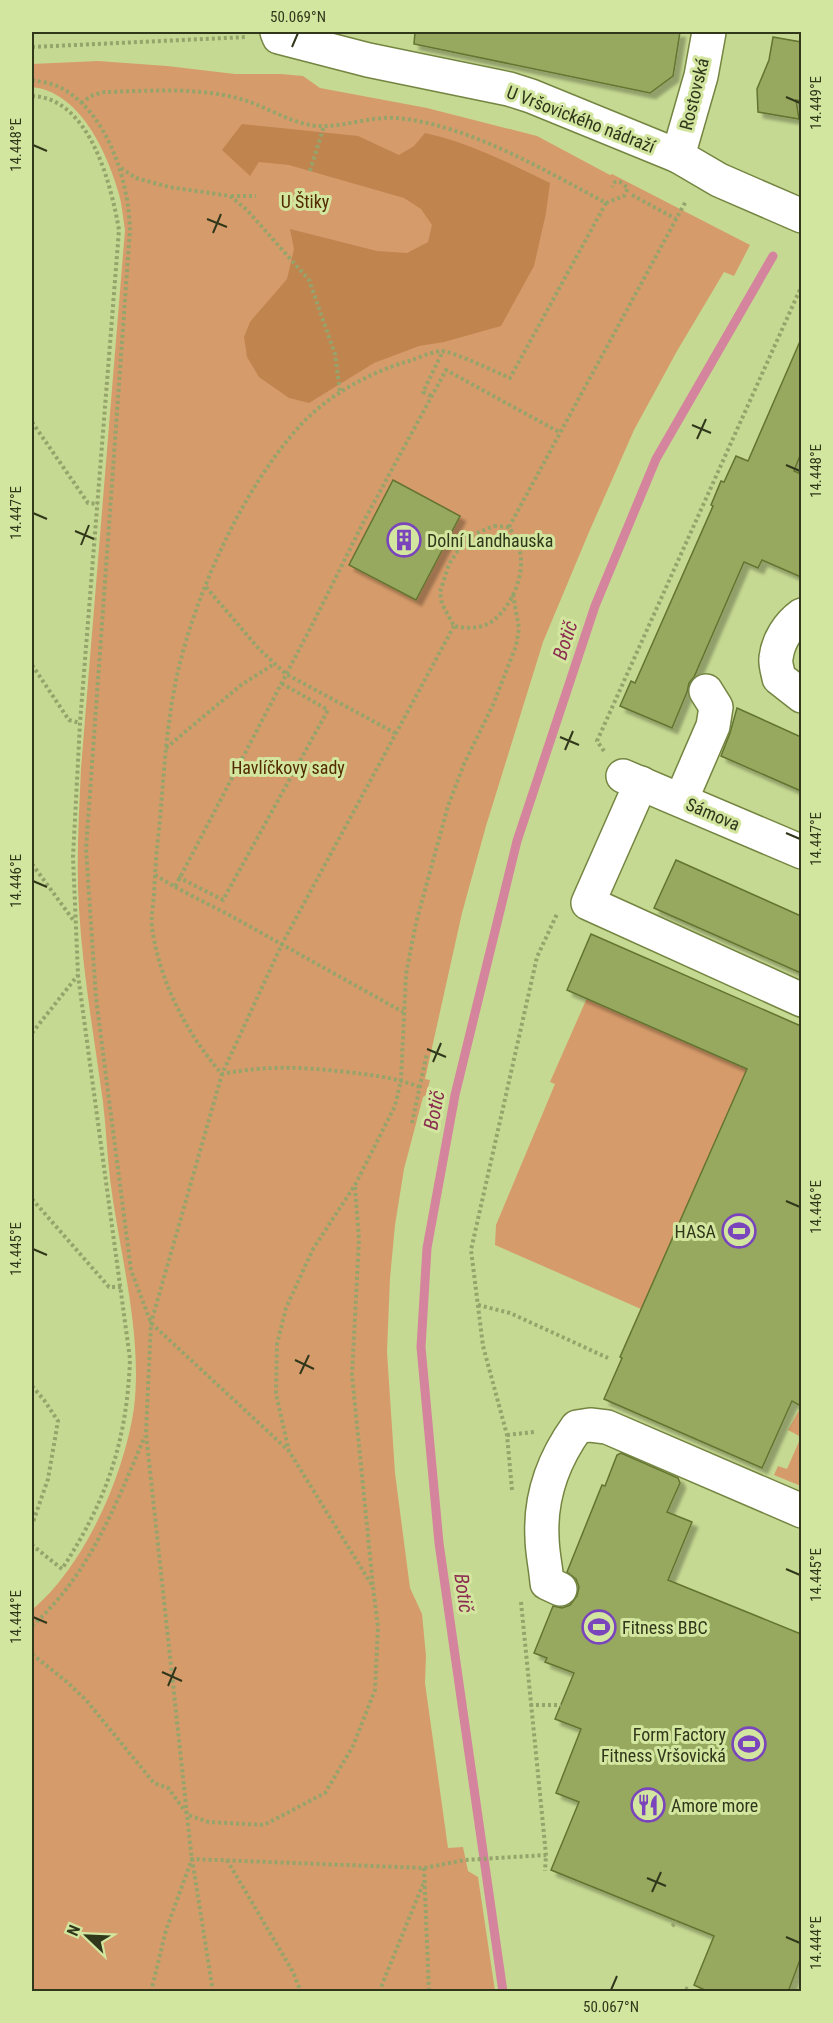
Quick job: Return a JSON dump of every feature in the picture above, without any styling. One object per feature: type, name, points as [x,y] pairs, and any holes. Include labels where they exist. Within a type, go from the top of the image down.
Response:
[{"type":"street","name":"Rostovská","points":[[687,163],[709,32]]},
{"type":"street","name":"U Vršovického nádraží","points":[[278,34],[368,60],[531,96],[687,163],[801,216]]},
{"type":"street","points":[[801,615],[791,623],[783,636],[776,658],[779,678],[801,696]]},
{"type":"street","points":[[681,800],[713,726],[716,707],[706,691]]},
{"type":"street","name":"Sámova","points":[[632,780],[801,852]]},
{"type":"street","points":[[632,780],[588,903],[801,1000]]},
{"type":"street","points":[[560,1589],[547,1583],[542,1536],[545,1496],[555,1466],[567,1441],[577,1427],[590,1425],[608,1427],[801,1511]]},
{"type":"path","points":[[32,47],[221,38]]},
{"type":"path","points":[[32,80],[53,84],[64,89],[81,103],[96,122],[121,168],[130,208],[86,849],[96,998],[131,1270],[151,1323],[289,1451],[373,1587]]},
{"type":"path","points":[[81,103],[105,92],[184,91],[235,97],[300,123],[324,126],[388,118],[422,122],[457,131],[545,171],[606,204]]},
{"type":"path","points":[[32,96],[41,96],[59,103],[75,117],[95,148],[107,175],[116,210],[119,246],[80,723],[73,857],[78,975],[130,1359],[129,1395],[115,1462],[102,1498],[88,1526],[62,1569],[32,1545]]},
{"type":"path","points":[[310,171],[324,126]]},
{"type":"path","points":[[121,168],[136,178],[169,187],[230,196],[256,196]]},
{"type":"path","points":[[222,1074],[204,1054],[171,996],[160,968],[152,925],[171,706],[193,620],[222,549],[247,500],[278,452],[299,426],[340,392],[383,368],[443,351],[510,378],[606,204],[624,196],[628,188],[620,182],[615,182],[612,187]]},
{"type":"path","points":[[632,195],[676,219]]},
{"type":"path","points":[[230,196],[247,210],[309,280],[335,354],[340,392]]},
{"type":"path","points":[[509,526],[686,201]]},
{"type":"path","points":[[632,780],[597,741],[801,285]]},
{"type":"path","points":[[431,396],[423,392],[443,351]]},
{"type":"path","points":[[175,886],[365,519],[446,370],[560,432]]},
{"type":"path","points":[[32,422],[88,503],[98,504]]},
{"type":"path","points":[[494,526],[509,526],[520,552],[521,566],[513,594],[493,621],[468,629],[454,627],[441,604],[440,592],[449,564],[467,537],[494,526]]},
{"type":"path","points":[[206,587],[259,650],[286,674],[395,733]]},
{"type":"path","points":[[289,1451],[276,1394],[277,1344],[286,1308],[313,1249],[355,1185],[395,1106],[401,1080],[403,1012],[411,945],[448,806],[464,764],[493,705],[516,646],[519,629],[513,594]]},
{"type":"path","points":[[213,1992],[192,1859],[146,1434],[151,1323],[222,1074],[282,944],[454,627]]},
{"type":"path","points":[[166,748],[241,685],[274,664]]},
{"type":"path","points":[[32,665],[69,720],[80,723]]},
{"type":"path","points":[[178,878],[223,900],[328,710],[281,683]]},
{"type":"path","points":[[32,864],[75,921]]},
{"type":"path","points":[[155,875],[403,1012]]},
{"type":"path","points":[[512,1494],[507,1435],[483,1346],[471,1250],[537,957],[562,904]]},
{"type":"path","points":[[32,1033],[78,975]]},
{"type":"path","points":[[412,1123],[427,1053]]},
{"type":"path","points":[[222,1074],[254,1068],[298,1066],[401,1080],[420,1087]]},
{"type":"path","points":[[32,1654],[86,1700],[154,1783],[168,1788],[188,1815],[209,1822],[264,1825],[325,1793],[353,1746],[375,1690],[378,1627],[352,1375],[359,1239],[355,1185]]},
{"type":"path","points":[[32,1199],[109,1287],[121,1287]]},
{"type":"path","points":[[478,1305],[510,1313],[608,1358]]},
{"type":"path","points":[[32,1386],[58,1421],[48,1479],[32,1525]]},
{"type":"path","points":[[32,1626],[66,1590],[97,1544],[146,1434]]},
{"type":"path","points":[[521,1599],[546,1855],[545,1871]]},
{"type":"path","points":[[530,1705],[561,1705]]},
{"type":"path","points":[[192,1859],[424,1868],[465,1860],[546,1855]]},
{"type":"path","points":[[152,1992],[166,1930],[192,1859]]},
{"type":"path","points":[[227,1860],[293,1972],[301,1992]]},
{"type":"path","points":[[424,1868],[429,1992]]},
{"type":"path","points":[[379,1992],[423,1882]]},
{"type":"path","points":[[672,1926],[677,1922]]},
{"type":"path","points":[[792,1992],[801,1969]]},
{"type":"path","points":[[685,1988],[693,1992]]},
{"type":"green space","name":"Havlíčkovy sady","points":[[98,61],[235,74],[303,76],[320,88],[427,108],[537,136],[750,245],[734,276],[724,272],[634,430],[543,642],[486,826],[462,913],[425,1079],[430,1080],[426,1095],[423,1097],[404,1169],[395,1225],[387,1352],[395,1473],[410,1588],[422,1614],[426,1656],[425,1683],[448,1848],[463,1847],[468,1871],[478,1877],[495,1991],[32,1991],[32,1610],[69,1569],[99,1518],[121,1462],[129,1434],[136,1380],[133,1322],[110,1179],[103,1102],[83,957],[78,874],[81,768],[125,230],[119,194],[99,143],[77,112],[64,100],[49,91],[32,87],[32,64]],"holes":[[[393,481],[416,600],[349,564]]]},
{"type":"green space","points":[[587,998],[747,1069],[641,1309],[495,1245],[496,1225],[555,1084],[550,1082]]},
{"type":"green space","points":[[801,1407],[801,1437],[788,1430]]},
{"type":"green space","points":[[801,1437],[801,1486],[774,1475],[778,1466],[787,1469]]},
{"type":"shaded area","points":[[242,124],[358,136],[399,155],[414,146],[425,133],[474,148],[550,183],[534,266],[501,326],[444,342],[419,346],[374,363],[309,403],[289,398],[259,377],[247,357],[244,337],[250,322],[287,279],[294,249],[290,229],[377,251],[407,253],[428,242],[432,225],[421,209],[404,198],[289,165],[259,162],[250,176],[222,150]]},
{"type":"building","points":[[415,32],[680,32],[673,76],[650,93],[414,44]]},
{"type":"building","points":[[773,37],[801,42],[801,101],[796,100],[799,119],[758,112],[757,89],[769,60]]},
{"type":"building","points":[[801,339],[801,453],[794,471],[801,474],[801,577],[762,560],[758,568],[744,562],[694,677],[689,683],[672,728],[620,706],[631,681],[635,683],[713,506],[711,505],[721,481],[724,482],[736,456],[748,461]]},
{"type":"building","name":"Dolní Landhauska","points":[[393,480],[460,516],[416,600],[349,565]]},
{"type":"building","points":[[737,708],[801,737],[801,791],[721,756]]},
{"type":"building","points":[[676,860],[801,916],[801,973],[654,908]]},
{"type":"building","name":"HASA","points":[[591,934],[801,1026],[801,1406],[792,1401],[762,1468],[604,1399],[622,1358],[620,1357],[747,1069],[567,990]]},
{"type":"building","points":[[621,1453],[678,1478],[680,1483],[667,1512],[692,1522],[668,1580],[801,1634],[801,1957],[788,1992],[709,1992],[694,1985],[714,1936],[551,1870],[579,1802],[556,1793],[581,1729],[555,1719],[574,1673],[545,1662],[547,1658],[534,1653],[553,1606],[562,1608],[570,1605],[577,1596],[579,1587],[576,1579],[567,1572],[602,1485],[605,1486],[617,1455]]},
{"type":"waterway","name":"Botič","points":[[503,1992],[439,1543],[421,1347],[427,1248],[455,1095],[517,841],[595,606],[656,459],[773,256]]},
{"type":"place","name":"Dolní Landhauska","points":[[404,540]]},
{"type":"place","name":"HASA","points":[[739,1231]]},
{"type":"place","name":"Fitness BBC","points":[[599,1627]]},
{"type":"place","name":"Form Factory Fitness Vršovická","points":[[749,1744]]},
{"type":"place","name":"Amore more","points":[[648,1805]]},
{"type":"park label","name":"U Štiky","points":[[305,201]]}]
